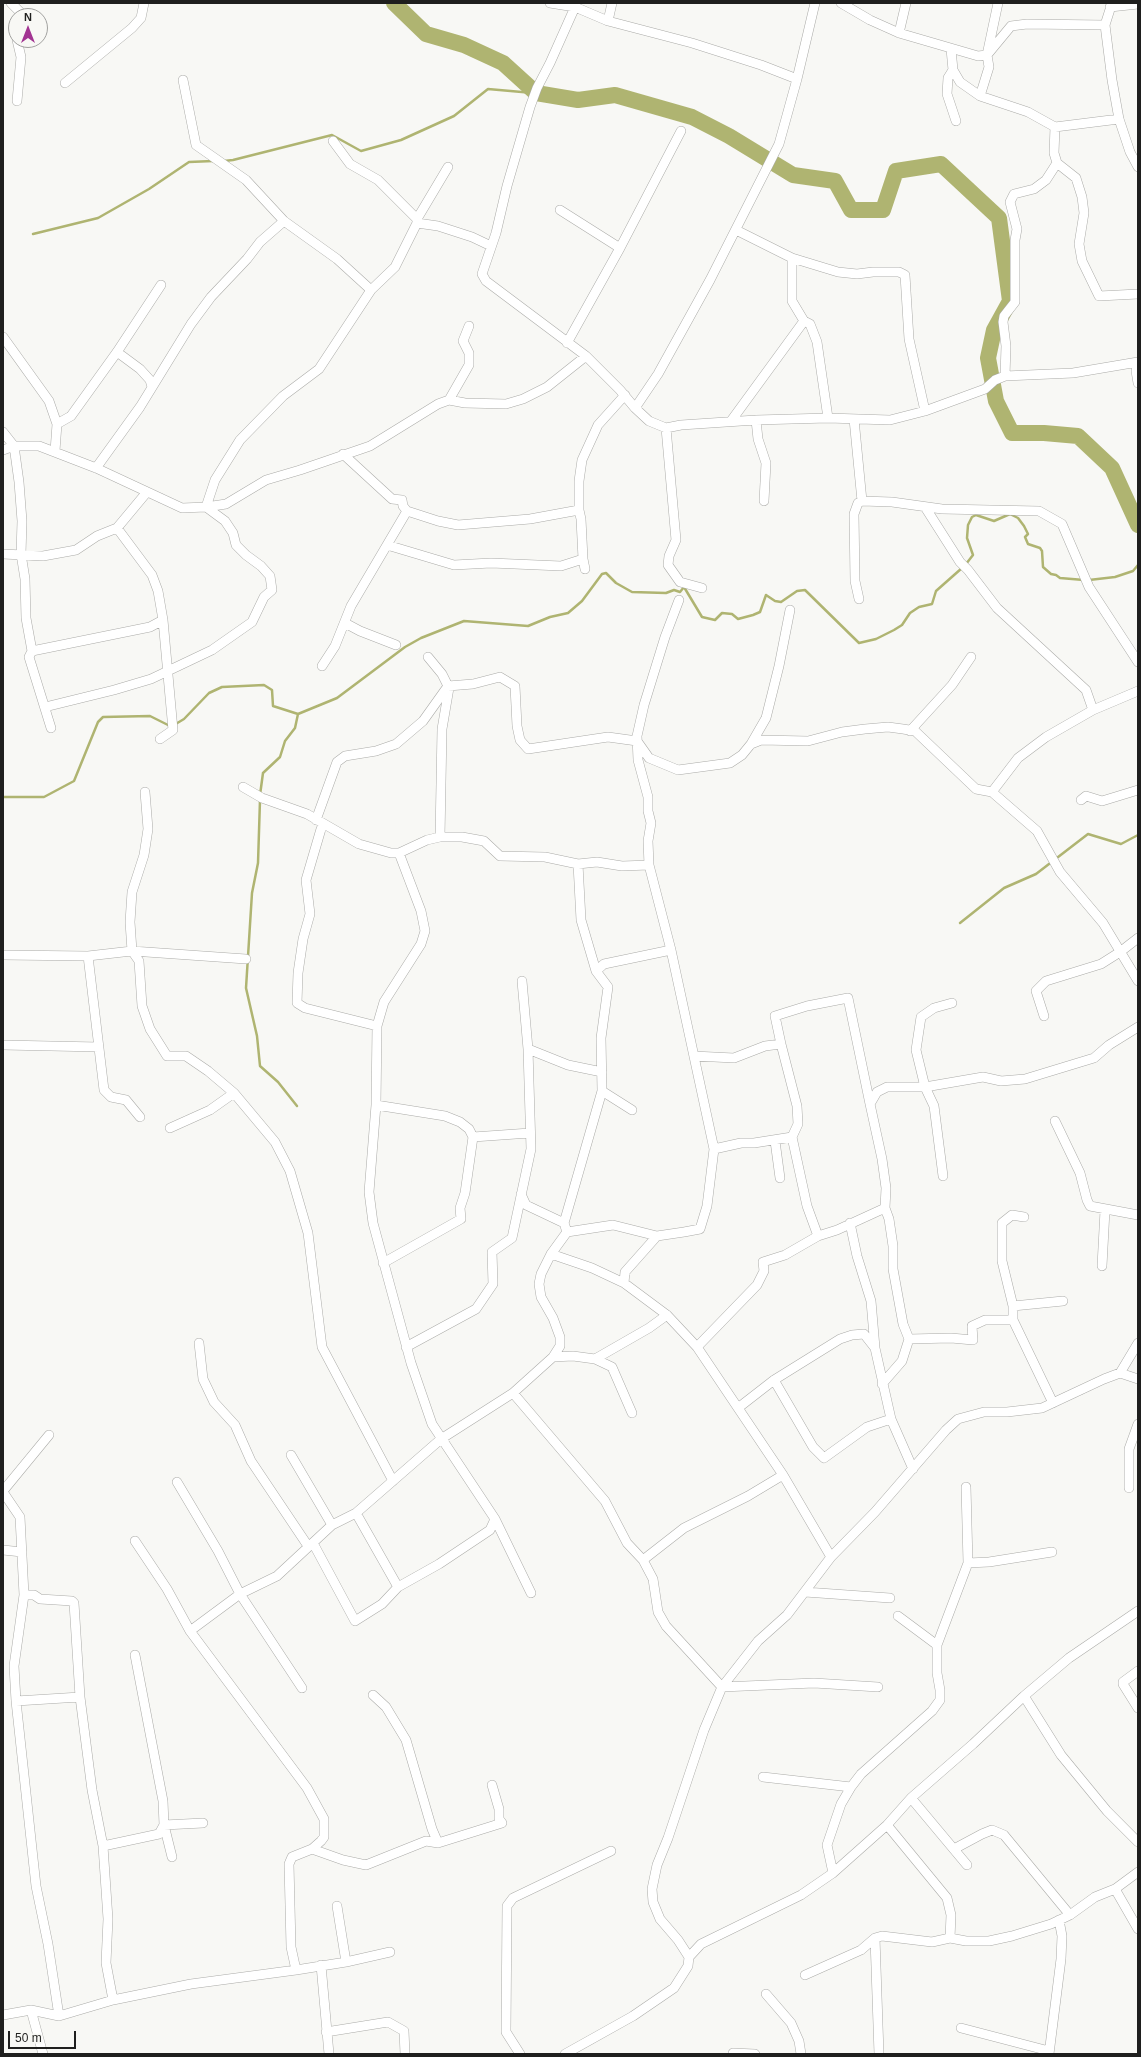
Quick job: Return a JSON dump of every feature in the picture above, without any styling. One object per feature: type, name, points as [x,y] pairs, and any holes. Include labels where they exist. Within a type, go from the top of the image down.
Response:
[{"type":"street","points":[[65,82],[132,28],[140,18],[144,3]]},
{"type":"street","points":[[550,3],[574,7],[608,21],[692,43],[761,65],[797,79]]},
{"type":"street","points":[[608,21],[612,3]]},
{"type":"street","points":[[635,408],[658,374],[736,230],[779,144],[797,79],[815,3]]},
{"type":"street","points":[[841,3],[870,20],[899,33],[951,49],[963,50],[978,56],[987,55],[1011,26],[1027,24],[1105,25]]},
{"type":"street","points":[[899,33],[906,3]]},
{"type":"street","points":[[980,96],[989,67],[987,55],[998,3]]},
{"type":"street","points":[[1138,4],[1111,5],[1105,25],[1119,119],[1134,151],[1138,167]]},
{"type":"street","points":[[574,7],[530,106],[482,274],[486,281],[586,356],[649,421],[666,428],[681,425],[756,420],[828,418],[890,420],[925,412],[985,389],[995,380],[1005,376],[1073,373],[1138,362],[1136,371],[1138,383]]},
{"type":"street","points":[[17,101],[21,58],[19,48]]},
{"type":"street","points":[[951,49],[953,70],[960,82],[980,96],[1028,112],[1055,127],[1119,119]]},
{"type":"street","points":[[953,70],[948,78],[947,94],[956,121]]},
{"type":"street","points":[[183,80],[196,145],[246,180],[284,221],[337,259],[371,290]]},
{"type":"street","points":[[1055,127],[1054,153],[1057,163],[1076,178],[1082,197],[1084,213],[1079,244],[1082,262],[1099,296],[1138,294]]},
{"type":"street","points":[[567,343],[620,248],[681,131]]},
{"type":"street","points":[[333,142],[350,164],[378,180],[417,221],[472,237],[491,246]]},
{"type":"street","points":[[1005,376],[1006,346],[1004,316],[1015,302],[1014,240],[1017,229],[1010,202],[1014,194],[1034,190],[1046,180],[1057,163]]},
{"type":"street","points":[[206,507],[215,480],[240,440],[283,396],[319,369],[371,290],[395,267],[417,221],[448,167]]},
{"type":"street","points":[[560,210],[620,248]]},
{"type":"street","points":[[96,468],[211,298],[247,259],[260,242],[284,221]]},
{"type":"street","points":[[736,230],[792,258],[838,272],[857,274],[873,272],[899,272],[905,275],[909,339],[925,412]]},
{"type":"street","points":[[792,258],[792,301],[804,321],[810,324],[818,342],[828,418]]},
{"type":"street","points":[[57,424],[71,416],[117,352],[161,285]]},
{"type":"street","points":[[731,421],[804,321]]},
{"type":"street","points":[[449,400],[468,365],[469,353],[463,341],[468,326]]},
{"type":"street","points":[[3,337],[49,401],[57,424],[55,451]]},
{"type":"street","points":[[117,352],[140,369],[150,380],[152,387]]},
{"type":"street","points":[[3,450],[14,446],[39,446],[55,451],[96,468],[182,508],[226,504],[266,480],[370,446],[438,404],[449,400],[465,403],[506,404],[524,399],[547,387],[586,356]]},
{"type":"street","points":[[585,569],[579,510],[579,481],[582,460],[598,425],[625,395]]},
{"type":"street","points":[[854,419],[862,501]]},
{"type":"street","points":[[756,420],[758,439],[766,463],[764,501]]},
{"type":"street","points":[[666,428],[676,540],[669,556],[668,565],[680,582],[702,588]]},
{"type":"street","points":[[3,432],[14,446],[22,521],[22,554],[26,618],[32,651],[29,657],[51,728]]},
{"type":"street","points":[[343,454],[392,498],[402,500],[403,506],[407,511],[438,521],[458,525],[530,519],[579,510]]},
{"type":"street","points":[[3,554],[43,556],[76,550],[97,536],[117,528],[146,492]]},
{"type":"street","points":[[859,599],[855,581],[854,514],[858,503],[862,501],[892,502],[942,509],[1039,511],[1062,524],[1089,587],[1138,662]]},
{"type":"street","points":[[45,707],[114,690],[167,672],[212,650],[252,622],[264,597],[272,590],[270,576],[261,566],[246,555],[236,545],[233,533],[226,521],[206,507]]},
{"type":"street","points":[[925,507],[960,562],[998,608],[1086,690],[1093,710]]},
{"type":"street","points":[[322,666],[335,646],[351,606],[407,511]]},
{"type":"street","points":[[117,528],[152,575],[158,591],[163,620],[173,730],[160,739]]},
{"type":"street","points":[[387,545],[454,565],[490,563],[561,566],[583,559]]},
{"type":"street","points":[[521,1194],[526,1205],[566,1228],[613,1225],[657,1236],[700,1229],[707,1206],[714,1149],[670,950],[649,865],[648,841],[651,823],[648,811],[648,797],[642,780],[638,760],[637,741],[644,705],[665,637],[679,600]]},
{"type":"street","points":[[378,1026],[304,1008],[297,1004],[298,973],[303,939],[310,914],[306,880],[321,829],[320,823],[337,762],[345,756],[376,750],[396,744],[423,721],[448,686],[473,684],[500,677],[515,686],[517,726],[520,740],[528,749],[608,737],[637,741],[649,758],[678,770],[730,763],[742,755],[751,744],[766,718],[779,666],[790,610]]},
{"type":"street","points":[[32,651],[150,627],[163,620]]},
{"type":"street","points":[[345,623],[360,631],[396,645]]},
{"type":"street","points":[[428,657],[442,674],[448,686],[449,697],[442,729],[440,836]]},
{"type":"street","points":[[910,731],[952,685],[971,657]]},
{"type":"street","points":[[992,792],[1018,758],[1046,737],[1093,710],[1138,691]]},
{"type":"street","points":[[751,744],[761,740],[808,741],[842,732],[888,727],[915,732],[976,789],[992,792],[1037,831],[1060,872],[1103,923],[1138,981]]},
{"type":"street","points":[[243,787],[262,798],[307,814],[320,823],[330,827],[359,844],[374,850],[399,853],[427,840],[440,836],[484,841],[500,856],[545,857],[578,864],[597,862],[622,866],[649,865]]},
{"type":"street","points":[[1081,800],[1086,796],[1102,801],[1138,790]]},
{"type":"street","points":[[145,792],[148,829],[144,854],[132,892],[130,922],[132,951],[139,961],[142,1006],[150,1029],[167,1056],[186,1056],[208,1071],[234,1093],[275,1142],[290,1171],[308,1233],[322,1348],[393,1481]]},
{"type":"street","points":[[399,853],[421,911],[425,931],[421,944],[384,1002],[378,1026],[376,1105],[369,1192],[373,1223],[406,1347],[432,1424],[495,1519],[531,1593]]},
{"type":"street","points":[[190,1631],[240,1594],[276,1576],[332,1525],[356,1513],[441,1439],[513,1393],[553,1357],[560,1346],[560,1337],[553,1318],[541,1297],[539,1284],[541,1274],[566,1228],[602,1091],[601,1038],[608,987],[596,971],[581,920],[578,895],[578,864]]},
{"type":"street","points":[[1044,1016],[1036,991],[1046,981],[1101,964],[1138,938]]},
{"type":"street","points":[[596,971],[604,964],[670,950]]},
{"type":"street","points":[[3,956],[88,956],[132,951],[246,959]]},
{"type":"street","points":[[88,956],[104,1090],[111,1097],[126,1100],[140,1117]]},
{"type":"street","points":[[406,1347],[476,1309],[493,1284],[492,1252],[512,1238],[531,1149],[528,1049],[522,980]]},
{"type":"street","points":[[818,1236],[807,1206],[792,1136],[798,1124],[797,1106],[775,1016],[807,1006],[848,998],[882,1159],[886,1188],[884,1208],[889,1219],[893,1269],[903,1324],[909,1339],[908,1349],[902,1361],[882,1384]]},
{"type":"street","points":[[942,1176],[934,1106],[925,1087],[916,1050],[921,1017],[934,1008],[952,1003]]},
{"type":"street","points":[[870,1104],[877,1092],[887,1087],[925,1087],[983,1077],[1001,1082],[1025,1079],[1094,1058],[1109,1045],[1138,1026]]},
{"type":"street","points":[[694,1056],[734,1058],[765,1046],[781,1044]]},
{"type":"street","points":[[3,1045],[99,1047]]},
{"type":"street","points":[[528,1049],[568,1065],[602,1072]]},
{"type":"street","points":[[602,1091],[632,1110]]},
{"type":"street","points":[[170,1128],[210,1110],[234,1093]]},
{"type":"street","points":[[376,1105],[445,1116],[460,1122],[473,1136],[465,1193],[460,1208],[461,1219],[383,1264]]},
{"type":"street","points":[[1055,1121],[1080,1173],[1090,1206],[1138,1215]]},
{"type":"street","points":[[473,1136],[530,1133]]},
{"type":"street","points":[[714,1149],[741,1143],[775,1141],[792,1136]]},
{"type":"street","points":[[775,1141],[780,1178]]},
{"type":"street","points":[[697,1347],[757,1285],[764,1271],[763,1262],[785,1255],[818,1236],[884,1208]]},
{"type":"street","points":[[1102,1266],[1105,1210]]},
{"type":"street","points":[[1024,1217],[1012,1215],[1002,1223],[1002,1261],[1013,1306],[1014,1320],[1053,1403]]},
{"type":"street","points":[[850,1223],[857,1256],[871,1301],[875,1348],[882,1384],[891,1419],[913,1469]]},
{"type":"street","points":[[624,1282],[625,1272],[657,1236]]},
{"type":"street","points":[[551,1254],[592,1268],[624,1282],[667,1315],[697,1347],[783,1475],[831,1557]]},
{"type":"street","points":[[1013,1306],[1063,1301]]},
{"type":"street","points":[[595,1359],[649,1328],[667,1315]]},
{"type":"street","points":[[909,1339],[951,1338],[973,1340],[972,1326],[985,1320],[1014,1320]]},
{"type":"street","points":[[738,1408],[774,1380],[840,1339],[852,1335],[864,1334],[875,1348]]},
{"type":"street","points":[[199,1343],[203,1379],[214,1402],[235,1426],[251,1461],[311,1544],[355,1621],[382,1604],[398,1587],[439,1564],[490,1530],[495,1519]]},
{"type":"street","points":[[689,1957],[678,1940],[660,1919],[653,1902],[652,1889],[657,1865],[668,1838],[704,1730],[722,1687],[758,1641],[787,1615],[831,1557],[913,1469],[946,1430],[958,1419],[984,1412],[1042,1408],[1120,1373],[1138,1343]]},
{"type":"street","points":[[553,1357],[573,1356],[595,1359],[612,1367],[632,1413]]},
{"type":"street","points":[[1120,1373],[1138,1379]]},
{"type":"street","points":[[774,1380],[813,1447],[824,1458],[867,1427],[891,1419]]},
{"type":"street","points":[[513,1393],[605,1501],[627,1542],[643,1560],[653,1579],[658,1612],[666,1626],[722,1687],[814,1683],[878,1686]]},
{"type":"street","points":[[1129,1488],[1129,1449],[1138,1424]]},
{"type":"street","points":[[49,1435],[3,1492],[20,1517],[24,1595],[14,1666],[16,1701],[35,1878],[59,2016]]},
{"type":"street","points":[[291,1456],[332,1525]]},
{"type":"street","points":[[643,1560],[684,1528],[748,1496],[783,1475]]},
{"type":"street","points":[[177,1482],[218,1551],[240,1594],[302,1688]]},
{"type":"street","points":[[833,1873],[827,1845],[841,1804],[851,1787],[862,1774],[937,1706],[941,1695],[937,1674],[937,1645],[968,1563],[966,1487]]},
{"type":"street","points":[[356,1513],[398,1587]]},
{"type":"street","points":[[136,1541],[167,1589],[190,1631],[307,1788],[320,1809],[325,1826],[324,1836],[312,1849],[292,1857],[288,1864],[291,1947],[296,1970]]},
{"type":"street","points":[[3,1550],[22,1552]]},
{"type":"street","points":[[968,1563],[989,1562],[1052,1552]]},
{"type":"street","points":[[805,1592],[890,1598]]},
{"type":"street","points":[[24,1595],[34,1596],[40,1599],[72,1601],[74,1603],[80,1697],[92,1790],[103,1846],[108,1919],[106,1963],[113,2000]]},
{"type":"street","points":[[565,2054],[633,2016],[674,1988],[688,1966],[689,1957],[701,1944],[801,1895],[833,1873],[887,1825],[911,1798],[973,1744],[1024,1696],[1069,1658],[1138,1611]]},
{"type":"street","points":[[898,1616],[937,1645]]},
{"type":"street","points":[[135,1655],[163,1801],[164,1825],[172,1857]]},
{"type":"street","points":[[1138,1671],[1123,1682],[1123,1684],[1138,1708]]},
{"type":"street","points":[[373,1695],[386,1707],[406,1740],[432,1829],[438,1843]]},
{"type":"street","points":[[1024,1696],[1061,1755],[1107,1811],[1122,1824],[1138,1842]]},
{"type":"street","points":[[16,1701],[80,1697]]},
{"type":"street","points":[[763,1777],[851,1787]]},
{"type":"street","points":[[312,1849],[343,1860],[366,1865],[426,1841],[438,1843],[502,1823],[499,1818],[499,1809],[492,1785]]},
{"type":"street","points":[[911,1798],[967,1865]]},
{"type":"street","points":[[164,1825],[203,1823]]},
{"type":"street","points":[[103,1846],[159,1834],[164,1825]]},
{"type":"street","points":[[887,1825],[947,1898],[951,1915],[950,1938]]},
{"type":"street","points":[[954,1849],[992,1830],[1004,1836],[1070,1915]]},
{"type":"street","points":[[520,2054],[506,2032],[508,1906],[513,1898],[611,1851]]},
{"type":"street","points":[[806,1975],[861,1950],[875,1938],[882,1936],[932,1942],[950,1938],[966,1941],[989,1941],[1012,1936],[1070,1915],[1095,1897],[1115,1889],[1138,1872]]},
{"type":"street","points":[[1115,1889],[1138,1930]]},
{"type":"street","points":[[337,1906],[346,1962]]},
{"type":"street","points":[[961,2028],[1049,2052],[1061,1959],[1062,1936],[1059,1920]]},
{"type":"street","points":[[875,1938],[879,2054]]},
{"type":"street","points":[[3,2015],[31,2010],[59,2016],[113,2000],[191,1984],[346,1962],[390,1952]]},
{"type":"street","points":[[321,1965],[329,2054]]},
{"type":"street","points":[[766,1994],[791,2023],[799,2041],[801,2054]]},
{"type":"street","points":[[31,2010],[43,2054]]},
{"type":"street","points":[[326,2032],[388,2022],[404,2031],[405,2054]]},
{"type":"street","points":[[733,2054],[755,2054]]},
{"type":"waterway","points":[[394,3],[426,34],[464,45],[503,63],[536,93],[578,100],[615,95],[692,117],[729,136],[793,175],[835,181],[851,210],[883,210],[896,171],[941,164],[999,218],[1010,301],[994,330],[988,358],[996,401],[1012,433],[1044,433],[1078,436],[1112,468],[1138,525]]},
{"type":"waterway","points":[[224,161],[332,135],[361,151],[401,140],[454,116],[488,89],[533,93]]},
{"type":"waterway","points":[[33,234],[98,218],[149,189],[189,162],[213,161]]},
{"type":"waterway","points":[[966,564],[973,555],[967,538],[968,525],[972,517],[976,515],[994,521],[1010,514],[1018,518],[1024,526],[1028,534],[1025,537],[1028,544],[1040,548],[1042,551],[1043,567],[1051,574],[1060,578],[1084,580]]},
{"type":"waterway","points":[[1089,580],[1115,577],[1133,571],[1138,565]]},
{"type":"waterway","points":[[174,725],[184,719],[209,693],[222,687],[264,685],[272,690],[273,706],[298,714],[337,698],[405,647],[421,638],[464,621],[528,626],[550,617],[568,613],[582,601],[602,574],[606,573],[616,583],[632,592],[666,593],[674,590],[680,592],[684,587],[702,617],[715,620],[722,613],[732,614],[738,619],[760,612],[766,595],[775,601],[781,602],[797,591],[805,590],[859,643],[876,639],[894,630],[902,625],[910,613],[919,607],[932,604],[936,591],[962,568]]},
{"type":"waterway","points":[[260,795],[263,773],[280,757],[285,741],[295,728],[298,714]]},
{"type":"waterway","points":[[3,797],[44,797],[74,781],[98,722],[103,717],[150,716],[170,726]]},
{"type":"waterway","points":[[260,800],[258,863],[252,893],[246,988],[257,1036],[260,1066],[278,1082],[297,1106]]},
{"type":"waterway","points":[[960,923],[1004,888],[1036,874],[1088,834],[1121,844],[1138,835]]}]
